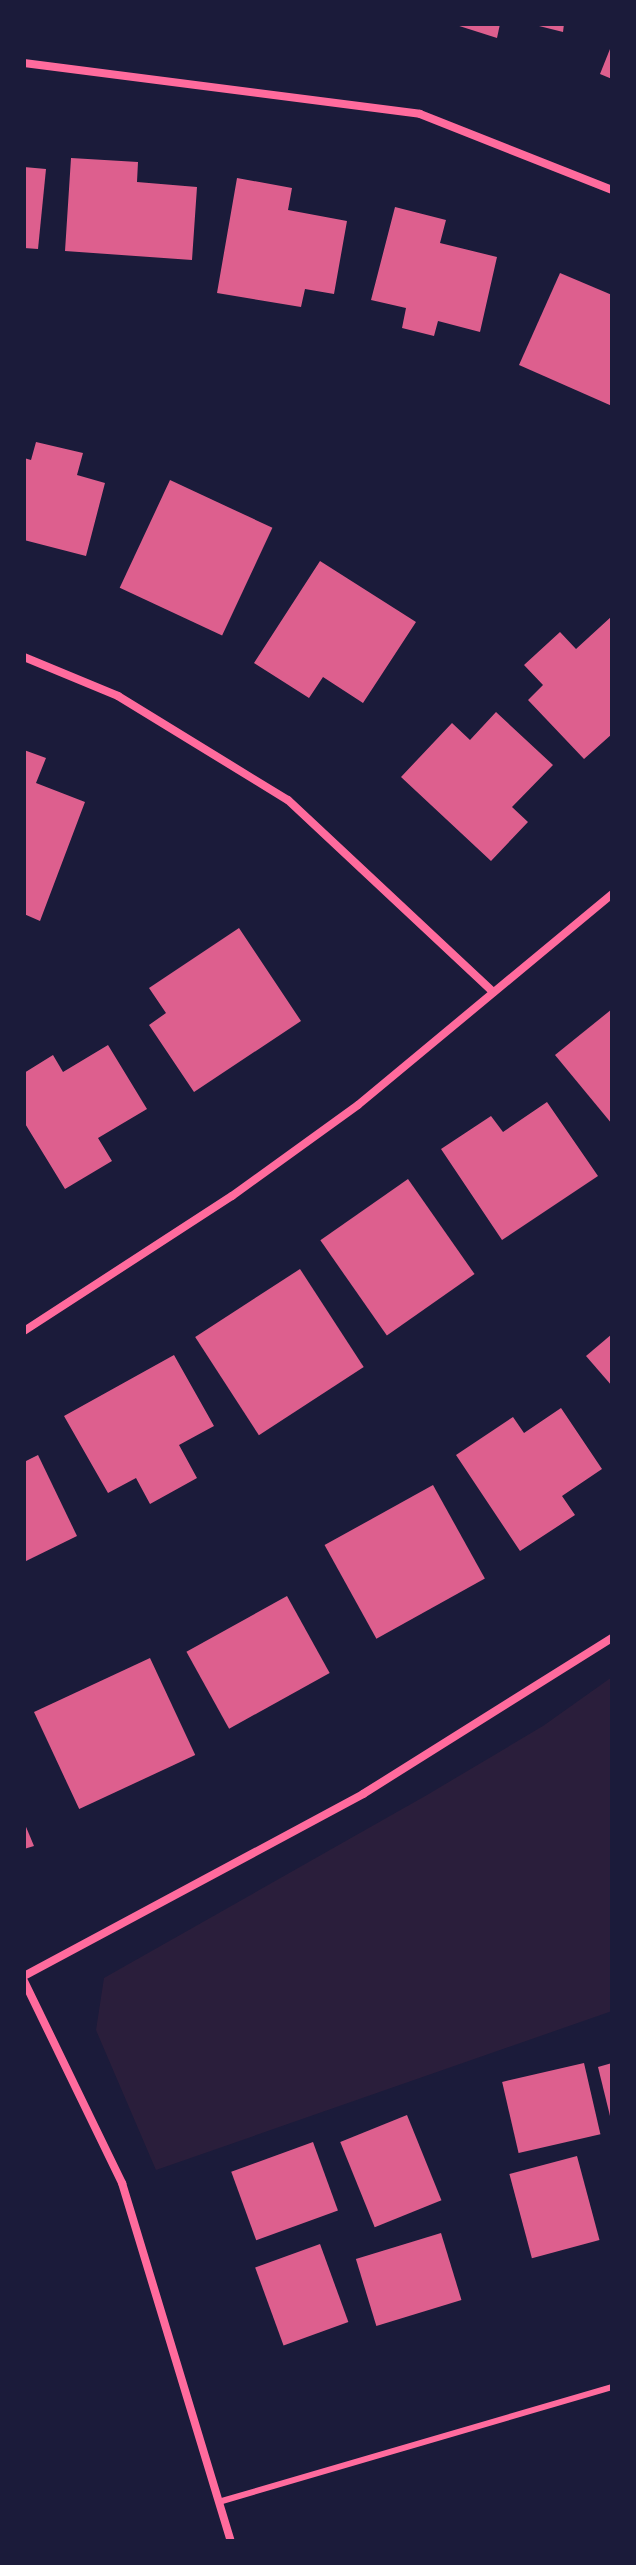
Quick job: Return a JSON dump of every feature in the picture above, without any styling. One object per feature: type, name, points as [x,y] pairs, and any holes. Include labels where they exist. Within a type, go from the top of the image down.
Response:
[{"type":"street","points":[[24,63],[420,114],[612,190]]},
{"type":"street","points":[[24,657],[118,696],[288,800],[493,992]]},
{"type":"street","points":[[24,1331],[232,1196],[358,1105],[612,894]]},
{"type":"street","points":[[231,2541],[222,2501],[122,2183],[24,1979],[363,1794],[612,1638]]},
{"type":"lane","points":[[222,2501],[612,2387]]},
{"type":"shaded area","points":[[612,1677],[612,2011],[156,2170],[96,2030],[104,1978],[427,1795],[543,1726]]},
{"type":"building","points":[[453,24],[500,24],[497,38]]},
{"type":"building","points":[[531,24],[564,24],[563,32]]},
{"type":"building","points":[[612,44],[612,79],[600,74]]},
{"type":"building","points":[[71,158],[138,162],[137,182],[197,187],[192,260],[65,251]]},
{"type":"building","points":[[24,167],[46,169],[38,249],[24,248]]},
{"type":"building","points":[[237,178],[292,188],[288,210],[347,221],[334,294],[305,289],[301,307],[217,293]]},
{"type":"building","points":[[395,207],[446,220],[440,243],[497,257],[480,332],[438,321],[434,336],[402,328],[406,308],[371,300]]},
{"type":"building","points":[[560,273],[612,295],[612,406],[519,365]]},
{"type":"building","points":[[36,442],[83,453],[77,475],[105,483],[86,556],[24,540],[24,458],[31,460]]},
{"type":"building","points":[[170,480],[272,528],[222,636],[120,588]]},
{"type":"building","points":[[320,561],[416,622],[363,703],[323,677],[309,698],[254,663]]},
{"type":"building","points":[[612,616],[612,734],[584,759],[528,700],[543,685],[524,665],[560,632],[576,649]]},
{"type":"building","points":[[496,712],[553,765],[512,807],[528,822],[491,861],[401,777],[452,723],[470,740]]},
{"type":"building","points":[[24,750],[46,758],[36,783],[85,802],[40,921],[24,914]]},
{"type":"building","points":[[239,928],[301,1021],[194,1092],[149,1025],[166,1013],[149,988]]},
{"type":"building","points":[[612,1009],[612,1124],[555,1055]]},
{"type":"building","points":[[108,1045],[147,1109],[98,1138],[112,1161],[65,1189],[24,1122],[24,1073],[53,1055],[63,1072]]},
{"type":"building","points":[[547,1102],[598,1176],[502,1240],[441,1149],[491,1116],[503,1132]]},
{"type":"building","points":[[408,1179],[475,1274],[387,1335],[320,1240]]},
{"type":"building","points":[[300,1269],[364,1367],[259,1435],[195,1337]]},
{"type":"building","points":[[612,1334],[612,1386],[586,1356]]},
{"type":"building","points":[[174,1355],[214,1426],[179,1445],[197,1478],[150,1504],[136,1478],[108,1493],[64,1416]]},
{"type":"building","points":[[561,1408],[602,1469],[562,1496],[575,1515],[520,1551],[456,1455],[513,1417],[524,1433]]},
{"type":"building","points":[[38,1455],[77,1536],[24,1562],[24,1462]]},
{"type":"building","points":[[433,1485],[485,1579],[376,1639],[325,1545]]},
{"type":"building","points":[[287,1596],[330,1673],[229,1729],[186,1652]]},
{"type":"building","points":[[150,1658],[195,1755],[79,1809],[34,1712]]},
{"type":"building","points":[[24,1822],[34,1846],[24,1849]]},
{"type":"building","points":[[584,2063],[600,2134],[519,2153],[502,2082]]},
{"type":"building","points":[[612,2063],[612,2120],[611,2120],[598,2067]]},
{"type":"building","points":[[407,2115],[441,2200],[375,2227],[340,2142]]},
{"type":"building","points":[[313,2142],[338,2211],[256,2240],[231,2172]]},
{"type":"building","points":[[577,2156],[600,2240],[532,2258],[509,2174]]},
{"type":"building","points":[[441,2233],[461,2300],[376,2326],[356,2259]]},
{"type":"building","points":[[320,2244],[348,2322],[284,2346],[255,2268]]}]
